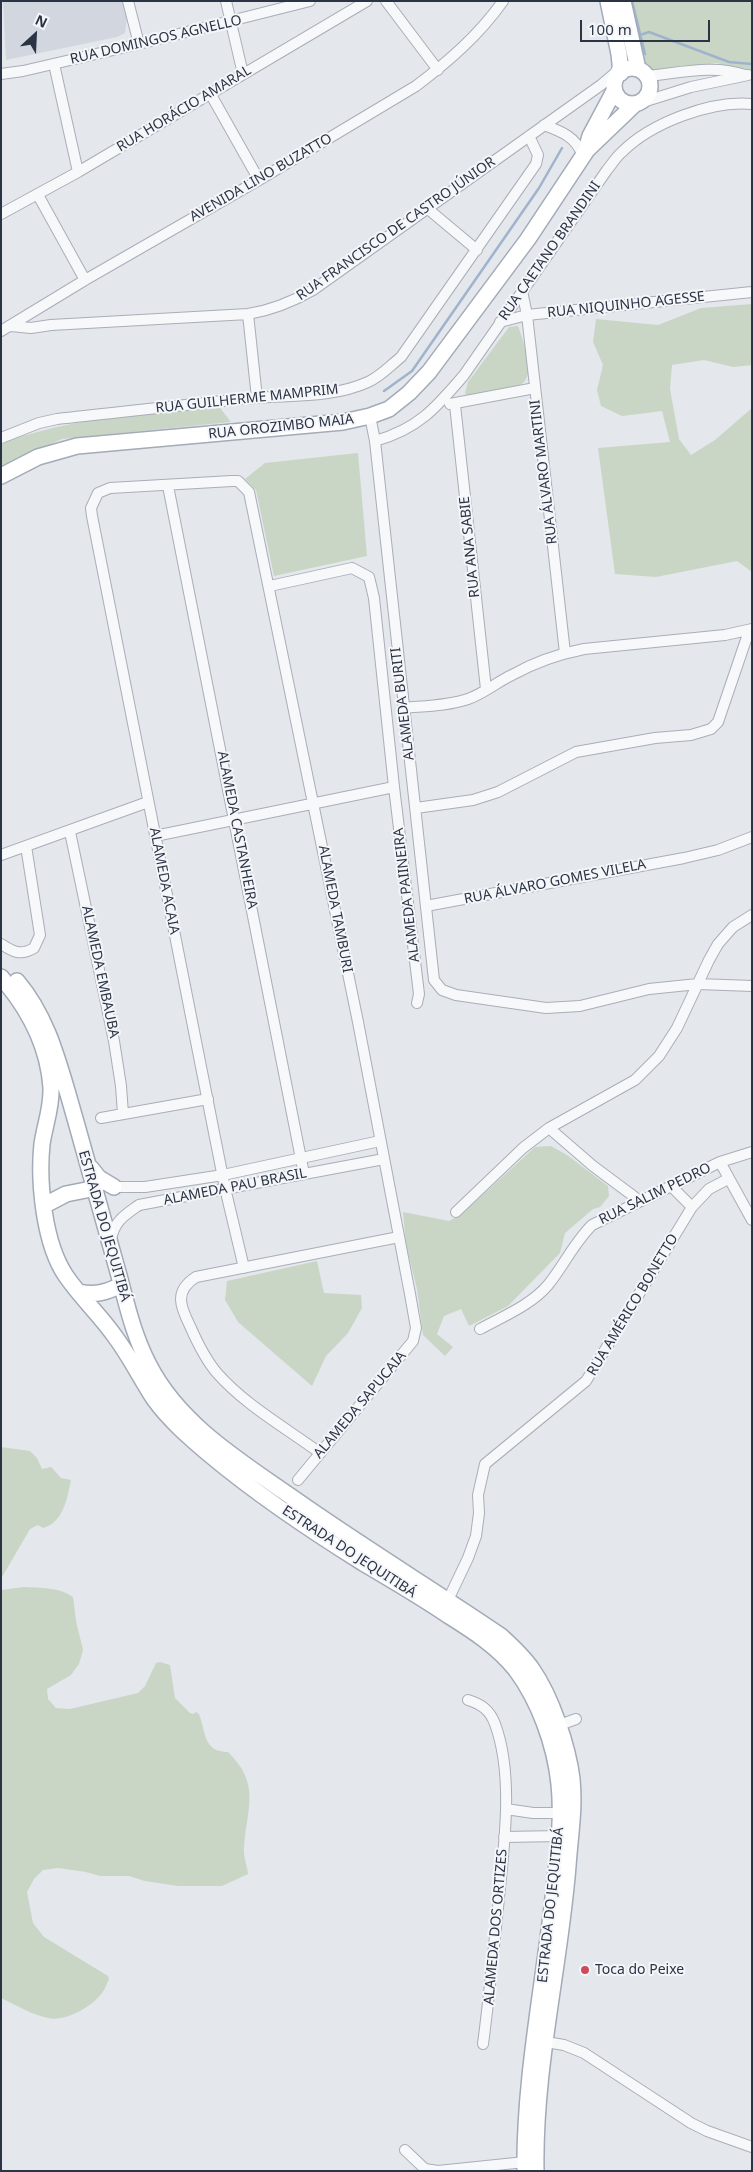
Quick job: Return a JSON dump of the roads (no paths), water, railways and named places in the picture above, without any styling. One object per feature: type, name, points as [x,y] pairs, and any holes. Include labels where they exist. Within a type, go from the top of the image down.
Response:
[{"type":"main road","points":[[608,1],[620,68],[614,83],[614,91],[624,102],[639,103],[647,97],[651,88],[643,73],[623,1]]},
{"type":"main road","points":[[620,68],[632,68],[643,73]]},
{"type":"main road","name":"RUA OROZIMBO MAIA","points":[[1,476],[38,457],[77,446],[343,422],[370,416],[397,403],[429,372],[528,239],[584,153],[590,136],[614,91]]},
{"type":"main road","name":"RUA OROZIMBO MAIA","points":[[584,153],[639,103]]},
{"type":"main road","name":"ESTRADA DO JEQUITIBÁ","points":[[1,970],[12,976],[32,999],[52,1040],[85,1160],[96,1188],[132,1328],[150,1367],[172,1400],[201,1430],[247,1466],[330,1524],[501,1636],[516,1650],[539,1681],[569,1763],[574,1810],[564,1913],[529,2168]]},
{"type":"main road","name":"ESTRADA DO JEQUITIBÁ","points":[[1,977],[21,1001],[37,1031],[50,1083],[50,1110],[42,1143],[42,1167],[47,1229],[54,1253],[65,1275],[98,1312],[157,1402],[181,1430],[212,1457],[318,1535],[481,1637],[505,1657],[523,1681],[538,1709],[559,1780],[560,1836],[527,2104],[529,2168]]},
{"type":"main road","points":[[85,1160],[99,1178],[114,1187]]},
{"type":"main road","points":[[44,1205],[66,1194],[96,1188]]},
{"type":"main road","points":[[79,1292],[88,1294],[100,1293],[121,1285]]},
{"type":"street","points":[[128,1],[139,44]]},
{"type":"street","points":[[226,1],[243,74]]},
{"type":"street","name":"RUA DOMINGOS AGNELLO","points":[[1,74],[139,44],[310,1]]},
{"type":"street","name":"RUA HORÁCIO AMARAL","points":[[1,214],[78,172],[367,1]]},
{"type":"street","points":[[386,1],[438,70]]},
{"type":"street","name":"AVENIDA LINO BUZATTO","points":[[6,329],[85,280],[259,180],[416,86],[438,70],[480,31],[503,1]]},
{"type":"street","points":[[54,64],[78,172]]},
{"type":"street","name":"RUA FRANCISCO DE CASTRO JÚNIOR","points":[[6,329],[248,314],[268,311],[292,302],[313,290],[428,209],[601,85],[620,68]]},
{"type":"street","points":[[643,73],[710,69],[734,71],[750,76]]},
{"type":"street","points":[[639,103],[691,87],[750,76]]},
{"type":"street","points":[[210,93],[259,180]]},
{"type":"street","name":"RUA CAETANO BRANDINI","points":[[375,441],[396,435],[410,428],[440,404],[464,375],[622,151],[666,122],[698,111],[737,103],[752,104]]},
{"type":"street","points":[[544,125],[570,137],[584,153]]},
{"type":"street","name":"RUA GUILHERME MAMPRIM","points":[[1,438],[38,423],[57,419],[257,398],[298,396],[333,391],[367,382],[382,374],[401,357],[536,164],[538,155],[529,136]]},
{"type":"street","points":[[38,195],[85,280]]},
{"type":"street","points":[[428,209],[477,250]]},
{"type":"street","name":"RUA ÁLVARO MARTINI","points":[[522,291],[527,315],[565,653]]},
{"type":"street","name":"RUA NIQUINHO AGESSE","points":[[500,322],[527,315],[752,292]]},
{"type":"street","points":[[34,312],[51,325]]},
{"type":"street","points":[[248,314],[257,398]]},
{"type":"street","points":[[440,404],[455,404],[535,388]]},
{"type":"street","name":"RUA ANA SABIE","points":[[455,404],[486,689]]},
{"type":"street","name":"ALAMEDA BURITI","points":[[370,416],[375,441],[434,980],[442,990],[456,995],[546,1008],[580,1006],[649,989],[698,984]]},
{"type":"street","name":"ALAMEDA TAMBURI","points":[[168,486],[238,481],[249,492],[270,586],[416,1328]]},
{"type":"street","name":"ALAMEDA ACAIA","points":[[168,486],[110,488],[98,493],[92,508],[92,516],[225,1188],[244,1268]]},
{"type":"street","name":"ALAMEDA CASTANHEIRA","points":[[168,486],[304,1174]]},
{"type":"street","name":"ALAMEDA PAIINEIRA","points":[[270,586],[352,568],[361,571],[369,577],[374,598],[419,994],[417,1003]]},
{"type":"street","points":[[403,708],[450,703],[469,698],[547,658],[565,653],[584,649],[750,630],[718,722],[711,729],[691,735],[655,738],[576,752],[498,792],[473,800],[416,808]]},
{"type":"street","points":[[155,836],[394,787]]},
{"type":"street","points":[[1,855],[70,832],[148,802]]},
{"type":"street","name":"ALAMEDA EMBAUBA","points":[[70,832],[114,1041],[123,1114]]},
{"type":"street","name":"RUA ÁLVARO GOMES VILELA","points":[[426,906],[684,858],[718,850],[752,837]]},
{"type":"street","points":[[1,944],[14,952],[22,953],[34,948],[39,941],[40,930],[26,846]]},
{"type":"street","points":[[456,1212],[523,1148],[549,1128],[635,1080],[659,1056],[677,1028],[718,944],[733,927],[752,915]]},
{"type":"street","points":[[698,984],[752,986]]},
{"type":"street","points":[[101,1118],[208,1099]]},
{"type":"street","points":[[549,1128],[593,1166],[640,1202]]},
{"type":"street","name":"ALAMEDA PAU BRASIL","points":[[96,1188],[138,1188],[223,1174],[380,1141]]},
{"type":"street","name":"RUA SALIM PEDRO","points":[[480,1329],[530,1301],[548,1286],[581,1236],[592,1225],[720,1162],[752,1152]]},
{"type":"street","name":"ALAMEDA PAU BRASIL","points":[[110,1246],[113,1229],[119,1219],[139,1205],[384,1159]]},
{"type":"street","points":[[720,1162],[752,1220]]},
{"type":"street","name":"RUA AMÉRICO BONETTO","points":[[448,1600],[476,1536],[479,1514],[478,1495],[485,1464],[586,1381],[692,1208],[709,1188],[728,1179]]},
{"type":"street","points":[[671,1186],[692,1208]]},
{"type":"street","points":[[138,1188],[139,1205]]},
{"type":"street","points":[[320,1453],[245,1399],[216,1373],[182,1312],[180,1296],[182,1290],[196,1277],[399,1237]]},
{"type":"street","name":"ALAMEDA SAPUCAIA","points":[[298,1480],[413,1341],[416,1328]]},
{"type":"street","name":"ALAMEDA DOS ORTIZES","points":[[468,1700],[482,1705],[495,1722],[502,1751],[506,1809],[483,2044]]},
{"type":"street","points":[[557,1726],[576,1719]]},
{"type":"street","points":[[506,1809],[533,1813],[560,1813]]},
{"type":"street","points":[[504,1837],[560,1836]]},
{"type":"street","points":[[546,2042],[564,2045],[584,2053],[691,2123],[707,2131],[752,2147]]},
{"type":"street","points":[[405,2150],[425,2170],[529,2168]]},
{"type":"waterway","points":[[632,1],[645,54]]},
{"type":"waterway","points":[[640,35],[649,32],[729,62],[752,64]]},
{"type":"waterway","points":[[384,391],[412,371],[539,188],[562,148]]},
{"type":"place","name":"Toca do Peixe","points":[[585,1970]]}]
